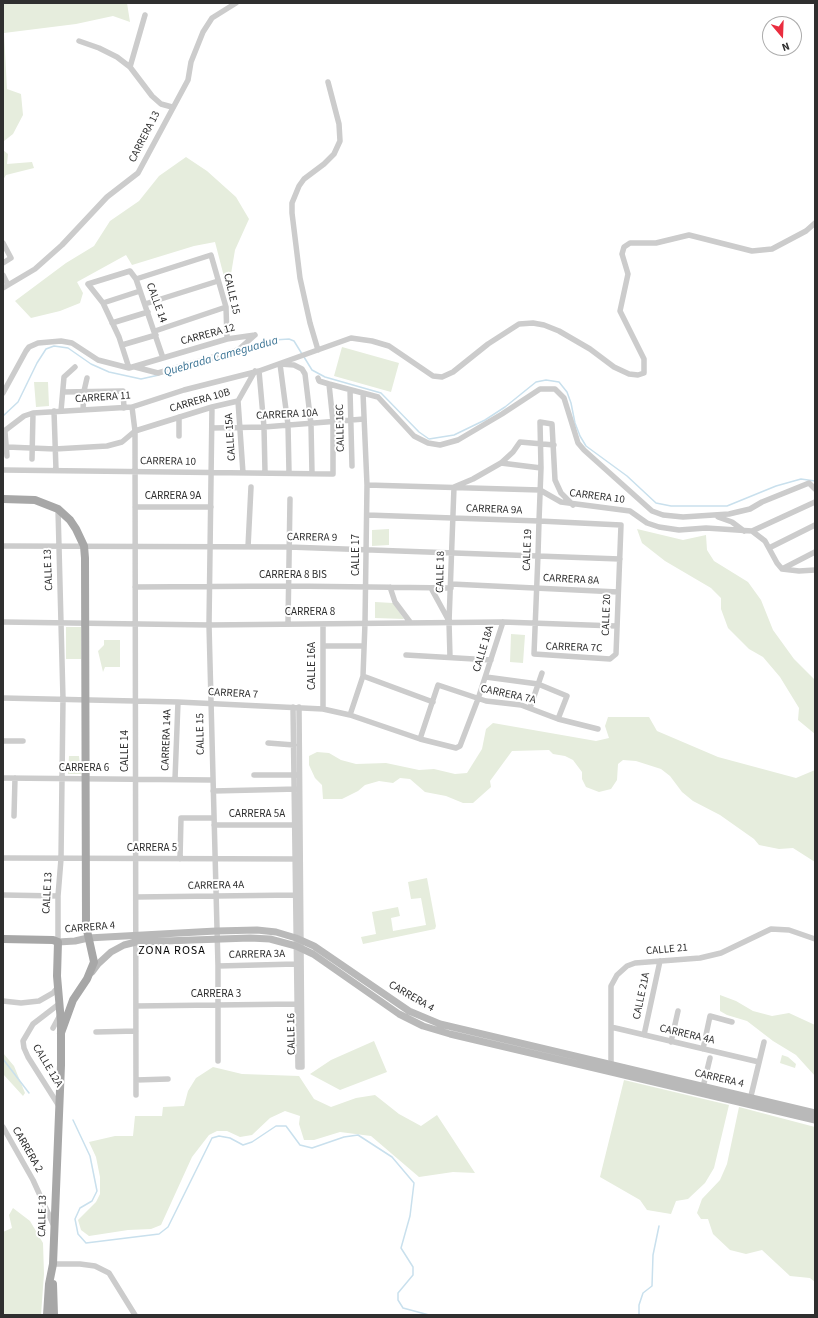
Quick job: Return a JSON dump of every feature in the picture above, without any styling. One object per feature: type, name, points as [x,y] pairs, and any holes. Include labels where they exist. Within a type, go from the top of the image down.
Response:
[{"type":"main road","points":[[3,499],[35,500],[58,509],[74,525],[84,546],[86,624],[86,929],[93,952],[94,962],[87,979],[71,1004],[61,1032]]},
{"type":"main road","name":"CARRERA 4","points":[[87,979],[98,964],[111,952],[137,939],[216,931],[267,931],[298,939],[409,1011],[431,1021],[464,1031],[703,1087],[815,1120]]},
{"type":"main road","name":"CARRERA 4","points":[[3,939],[53,940],[58,942],[75,941],[88,938],[216,940],[259,938],[299,947],[332,962],[392,1010],[423,1026],[467,1039],[611,1073],[815,1113]]},
{"type":"main road","name":"CALLE 13","points":[[52,1277],[61,1032],[58,987],[58,942]]},
{"type":"main road","points":[[58,987],[66,994],[78,991]]},
{"type":"main road","points":[[47,1315],[49,1284],[52,1277]]},
{"type":"main road","points":[[52,1277],[54,1315]]},
{"type":"street","name":"CARRERA 13","points":[[6,287],[35,269],[68,239],[107,197],[138,173],[172,107],[188,80],[202,32],[212,18],[236,3]]},
{"type":"street","points":[[130,67],[145,15]]},
{"type":"street","points":[[79,41],[105,51],[130,67],[152,96],[161,104],[172,107]]},
{"type":"street","points":[[318,350],[310,323],[300,278],[292,203],[299,186],[304,179],[334,154],[340,141],[339,124],[328,82]]},
{"type":"street","name":"CARRERA 11","points":[[4,432],[24,416],[33,412],[132,407],[184,390],[300,358],[351,338],[372,340],[389,346],[434,376],[442,377],[453,372],[488,344],[519,324],[533,323],[544,325],[559,331],[590,349],[614,367],[628,374],[638,375],[644,373],[644,359],[620,310],[628,274],[622,254],[624,247],[630,243],[656,243],[688,235],[752,251],[772,249],[806,231],[815,223]]},
{"type":"street","points":[[3,243],[11,258],[3,263]]},
{"type":"street","name":"CALLE 15","points":[[136,278],[211,255],[226,307],[227,339]]},
{"type":"street","points":[[132,367],[103,304],[88,284],[130,271],[136,278]]},
{"type":"street","points":[[3,275],[6,287]]},
{"type":"street","name":"CALLE 14","points":[[136,278],[156,333],[163,358]]},
{"type":"street","points":[[145,304],[218,280]]},
{"type":"street","points":[[103,304],[140,291]]},
{"type":"street","points":[[122,345],[226,307]]},
{"type":"street","points":[[112,323],[148,312]]},
{"type":"street","name":"CARRERA 12","points":[[3,393],[26,351],[29,347],[38,343],[48,341],[72,343],[98,360],[158,373],[242,347],[255,335],[227,339],[132,367]]},
{"type":"street","points":[[239,337],[242,347]]},
{"type":"street","points":[[154,361],[153,366],[155,372]]},
{"type":"street","points":[[288,472],[288,425],[280,364],[302,368],[305,374],[311,424],[312,473]]},
{"type":"street","points":[[61,411],[64,377],[75,367]]},
{"type":"street","points":[[257,371],[264,427],[265,472]]},
{"type":"street","name":"CARRERA 10B","points":[[135,431],[212,406],[238,400],[257,371]]},
{"type":"street","points":[[83,410],[84,391],[87,378]]},
{"type":"street","points":[[318,378],[319,381],[378,397],[414,436],[428,443],[440,445],[458,440],[540,389],[555,388],[564,398],[578,443],[652,511],[683,517],[716,516],[750,509],[762,502],[809,483],[815,489]]},
{"type":"street","points":[[329,384],[333,422]]},
{"type":"street","points":[[63,392],[123,390],[124,408]]},
{"type":"street","name":"CALLE 16C","points":[[350,390],[352,420],[352,466]]},
{"type":"street","name":"CALLE 17","points":[[350,714],[363,676],[363,646],[367,586],[367,485],[363,393]]},
{"type":"street","name":"CALLE 15A","points":[[238,400],[243,473]]},
{"type":"street","name":"CALLE 15","points":[[212,406],[208,625],[219,1005],[218,1060]]},
{"type":"street","name":"CALLE 14","points":[[132,407],[135,431],[137,939],[136,1095]]},
{"type":"street","points":[[54,411],[56,470]]},
{"type":"street","points":[[32,459],[33,412]]},
{"type":"street","points":[[178,436],[179,417]]},
{"type":"street","name":"CARRERA 10A","points":[[212,428],[264,427],[364,419]]},
{"type":"street","name":"CARRERA 10","points":[[3,470],[211,473],[288,472],[333,474],[333,422]]},
{"type":"street","name":"CALLE 19","points":[[534,654],[541,468],[540,422],[552,424],[554,445]]},
{"type":"street","points":[[7,447],[55,449],[116,445],[127,440],[135,431]]},
{"type":"street","points":[[4,432],[7,456]]},
{"type":"street","points":[[454,487],[473,479],[500,463],[513,452],[520,442],[554,445],[555,480],[561,493],[573,505]]},
{"type":"street","points":[[500,463],[541,468]]},
{"type":"street","name":"CARRERA 10","points":[[367,485],[540,490],[555,500],[573,505],[630,511],[647,523],[670,529],[706,528],[752,531]]},
{"type":"street","points":[[248,547],[251,487]]},
{"type":"street","name":"CALLE 18","points":[[450,657],[449,622],[454,487]]},
{"type":"street","points":[[288,623],[290,499]]},
{"type":"street","points":[[752,531],[815,502]]},
{"type":"street","name":"CARRERA 9A","points":[[135,507],[211,507]]},
{"type":"street","name":"CALLE 13","points":[[58,509],[63,699],[63,778],[61,859],[58,896],[58,942]]},
{"type":"street","name":"CARRERA 9A","points":[[367,515],[621,525]]},
{"type":"street","points":[[716,516],[732,522],[744,531]]},
{"type":"street","name":"CALLE 20","points":[[614,657],[616,654],[621,525]]},
{"type":"street","points":[[770,548],[815,525]]},
{"type":"street","points":[[752,531],[761,536],[782,569],[799,571],[815,570]]},
{"type":"street","name":"CARRERA 9","points":[[3,546],[289,547],[620,559]]},
{"type":"street","points":[[782,569],[815,552]]},
{"type":"street","name":"CARRERA 8 BIS","points":[[135,587],[367,586],[431,588],[451,586]]},
{"type":"street","name":"CARRERA 8A","points":[[451,586],[618,592]]},
{"type":"street","points":[[390,587],[395,602],[410,622]]},
{"type":"street","points":[[431,588],[449,622]]},
{"type":"street","name":"CARRERA 8","points":[[3,622],[208,625],[503,622],[616,626]]},
{"type":"street","name":"CALLE 18A","points":[[456,748],[460,746],[478,699],[503,622]]},
{"type":"street","name":"CALLE 16A","points":[[323,624],[323,709]]},
{"type":"street","points":[[323,646],[363,646]]},
{"type":"street","name":"CARRERA 7C","points":[[534,654],[602,659],[614,657]]},
{"type":"street","points":[[406,655],[491,660]]},
{"type":"street","points":[[530,708],[542,673]]},
{"type":"street","points":[[363,676],[433,702],[420,739]]},
{"type":"street","points":[[486,677],[538,684],[567,696],[558,719]]},
{"type":"street","name":"CARRERA 7A","points":[[433,702],[438,685],[478,699],[530,708],[558,719],[598,730]]},
{"type":"street","name":"CARRERA 7","points":[[3,698],[211,703],[323,709],[350,714],[420,739],[456,748]]},
{"type":"street","name":"CARRERA 14A","points":[[175,779],[178,702]]},
{"type":"street","name":"CALLE 16","points":[[296,707],[294,745],[298,789],[298,939]]},
{"type":"street","name":"CALLE 16","points":[[296,707],[297,775]]},
{"type":"street","points":[[3,741],[23,741]]},
{"type":"street","points":[[268,743],[294,745]]},
{"type":"street","points":[[254,775],[297,775]]},
{"type":"street","name":"CARRERA 6","points":[[3,778],[212,780]]},
{"type":"street","points":[[14,816],[15,778]]},
{"type":"street","points":[[213,791],[298,789]]},
{"type":"street","name":"CARRERA 5A","points":[[180,859],[181,818],[214,818]]},
{"type":"street","name":"CARRERA 5A","points":[[214,825],[298,825]]},
{"type":"street","name":"CARRERA 5","points":[[3,858],[298,859]]},
{"type":"street","name":"CALLE 16","points":[[298,859],[296,896],[299,947],[302,1067],[298,1067],[296,964],[299,947]]},
{"type":"street","points":[[3,895],[58,896]]},
{"type":"street","name":"CARRERA 4A","points":[[136,897],[215,895],[296,896]]},
{"type":"street","name":"CALLE 21","points":[[611,1073],[611,986],[617,975],[627,966],[635,963],[700,958],[721,953],[770,929],[789,930],[815,939]]},
{"type":"street","name":"CALLE 21A","points":[[644,1035],[660,961]]},
{"type":"street","name":"CARRERA 3A","points":[[218,966],[296,964]]},
{"type":"street","points":[[3,1002],[21,1003],[39,1001],[54,993],[58,987]]},
{"type":"street","name":"CALLE 12A","points":[[59,1004],[33,1024],[23,1041],[28,1057],[59,1106]]},
{"type":"street","name":"CARRERA 3","points":[[136,1006],[297,1004]]},
{"type":"street","points":[[671,1042],[678,1011]]},
{"type":"street","points":[[53,1028],[60,1015]]},
{"type":"street","points":[[703,1049],[710,1016],[732,1022]]},
{"type":"street","name":"CARRERA 4A","points":[[611,1027],[759,1062]]},
{"type":"street","points":[[96,1032],[136,1031]]},
{"type":"street","points":[[750,1101],[764,1042]]},
{"type":"street","points":[[703,1087],[710,1058]]},
{"type":"street","points":[[136,1080],[168,1079]]},
{"type":"street","name":"CARRERA 2","points":[[3,1127],[33,1180],[54,1226]]},
{"type":"street","points":[[53,1264],[80,1264],[95,1266],[109,1273],[135,1315]]},
{"type":"green space","points":[[3,3],[127,3],[130,22],[113,16],[76,24],[4,33],[7,89],[21,94],[23,115],[13,134],[4,141],[3,150]]},
{"type":"green space","points":[[3,150],[8,154],[7,164],[32,162],[34,168],[6,175],[3,180]]},
{"type":"green space","points":[[186,157],[207,171],[236,197],[249,219],[235,250],[228,292],[215,242],[194,246],[132,265],[126,255],[77,282],[83,293],[80,303],[60,311],[31,318],[15,301],[66,263],[94,246],[110,221],[139,201],[159,176]]},
{"type":"green space","points":[[342,347],[399,363],[391,392],[334,376]]},
{"type":"green space","points":[[34,382],[48,382],[49,406],[36,407]]},
{"type":"green space","points":[[389,529],[389,545],[372,546],[372,530]]},
{"type":"green space","points":[[637,529],[683,540],[706,535],[707,550],[714,561],[748,582],[761,600],[773,630],[794,659],[815,680],[815,734],[798,720],[799,708],[780,677],[763,657],[749,649],[728,628],[721,609],[721,598],[711,588],[665,561],[642,543]]},
{"type":"green space","points":[[375,602],[393,603],[404,619],[375,618]]},
{"type":"green space","points":[[66,627],[81,627],[81,659],[66,659]]},
{"type":"green space","points":[[511,634],[525,635],[523,663],[510,662]]},
{"type":"green space","points":[[104,640],[120,640],[120,667],[105,667],[103,672],[98,651],[104,645]]},
{"type":"green space","points":[[608,717],[649,717],[657,731],[718,757],[796,778],[815,770],[815,862],[793,848],[779,849],[759,845],[754,839],[720,815],[693,801],[682,792],[670,776],[661,769],[636,761],[623,760],[618,764],[617,780],[611,789],[599,792],[586,787],[582,779],[582,772],[573,760],[565,756],[553,754],[549,750],[512,751],[490,781],[491,787],[473,803],[463,803],[446,796],[425,792],[410,779],[400,778],[393,783],[379,781],[365,785],[358,791],[342,799],[323,799],[322,785],[315,778],[309,765],[309,756],[317,752],[329,753],[341,760],[356,764],[386,763],[419,770],[434,769],[455,774],[467,773],[482,749],[486,729],[493,723],[596,741],[609,738],[605,726]]},
{"type":"green space","points":[[69,756],[79,756],[81,774],[68,774]]},
{"type":"green space","points":[[427,878],[436,926],[435,929],[363,944],[361,937],[376,934],[372,912],[398,907],[400,916],[391,918],[393,931],[426,925],[421,898],[411,899],[408,882]]},
{"type":"green space","points":[[720,995],[736,1001],[753,1011],[772,1016],[789,1013],[815,1025],[815,1076],[796,1055],[773,1041],[747,1021],[727,1015],[720,1011]]},
{"type":"green space","points":[[374,1041],[387,1072],[340,1090],[310,1074],[331,1060]]},
{"type":"green space","points":[[3,1053],[14,1066],[25,1093],[23,1096],[3,1074]]},
{"type":"green space","points":[[782,1055],[788,1057],[796,1064],[795,1068],[780,1063]]},
{"type":"green space","points":[[213,1067],[242,1074],[299,1076],[314,1099],[331,1107],[356,1098],[375,1095],[399,1114],[421,1126],[437,1115],[475,1173],[453,1172],[419,1177],[371,1136],[340,1132],[314,1140],[304,1140],[299,1124],[300,1116],[285,1111],[270,1118],[252,1135],[240,1137],[227,1131],[217,1131],[209,1135],[192,1157],[161,1225],[151,1229],[128,1230],[89,1236],[81,1230],[78,1220],[96,1202],[100,1194],[100,1177],[96,1157],[89,1142],[115,1136],[133,1136],[135,1116],[162,1116],[163,1107],[184,1106],[188,1091],[196,1078]]},
{"type":"green space","points":[[624,1080],[729,1105],[714,1168],[705,1183],[688,1199],[676,1201],[671,1214],[647,1210],[640,1200],[600,1177]]},
{"type":"green space","points":[[739,1107],[815,1127],[815,1282],[810,1278],[790,1276],[762,1250],[746,1254],[730,1250],[713,1234],[708,1219],[701,1219],[697,1213],[702,1199],[720,1180],[727,1164]]},
{"type":"green space","points":[[13,1208],[30,1221],[43,1243],[44,1274],[41,1315],[3,1315],[3,1232],[12,1228],[9,1215]]},
{"type":"waterway","name":"Quebrada Cameguadua","points":[[199,364],[230,356],[258,344],[274,340],[289,339],[294,341],[302,354]]},
{"type":"waterway","name":"Quebrada Cameguadua","points":[[3,416],[18,402],[37,363],[46,349],[54,346],[68,348],[91,364],[109,372],[141,379],[159,375]]},
{"type":"waterway","name":"Quebrada Cameguadua","points":[[304,357],[312,370],[325,377],[381,393],[419,432],[429,439],[454,435],[485,420],[505,407],[536,382],[546,380],[559,382],[567,392],[575,423],[586,446],[627,476],[656,503],[671,506],[727,506],[776,486],[801,479],[815,481]]},
{"type":"waterway","points":[[3,1059],[29,1093]]},
{"type":"waterway","points":[[73,1120],[90,1156],[97,1191],[92,1201],[80,1208],[75,1219],[78,1234],[86,1243],[159,1234],[168,1227],[212,1138],[219,1136],[230,1138],[243,1145],[252,1142],[276,1126],[286,1126],[300,1145],[312,1148],[344,1137],[358,1135],[392,1157],[414,1183],[410,1216],[401,1248],[413,1267],[413,1275],[398,1293],[398,1300],[403,1308],[429,1315]]},
{"type":"waterway","points":[[639,1315],[639,1305],[643,1293],[652,1286],[653,1255],[659,1226]]},
{"type":"district","name":"ZONA ROSA","points":[[172,951]]}]
